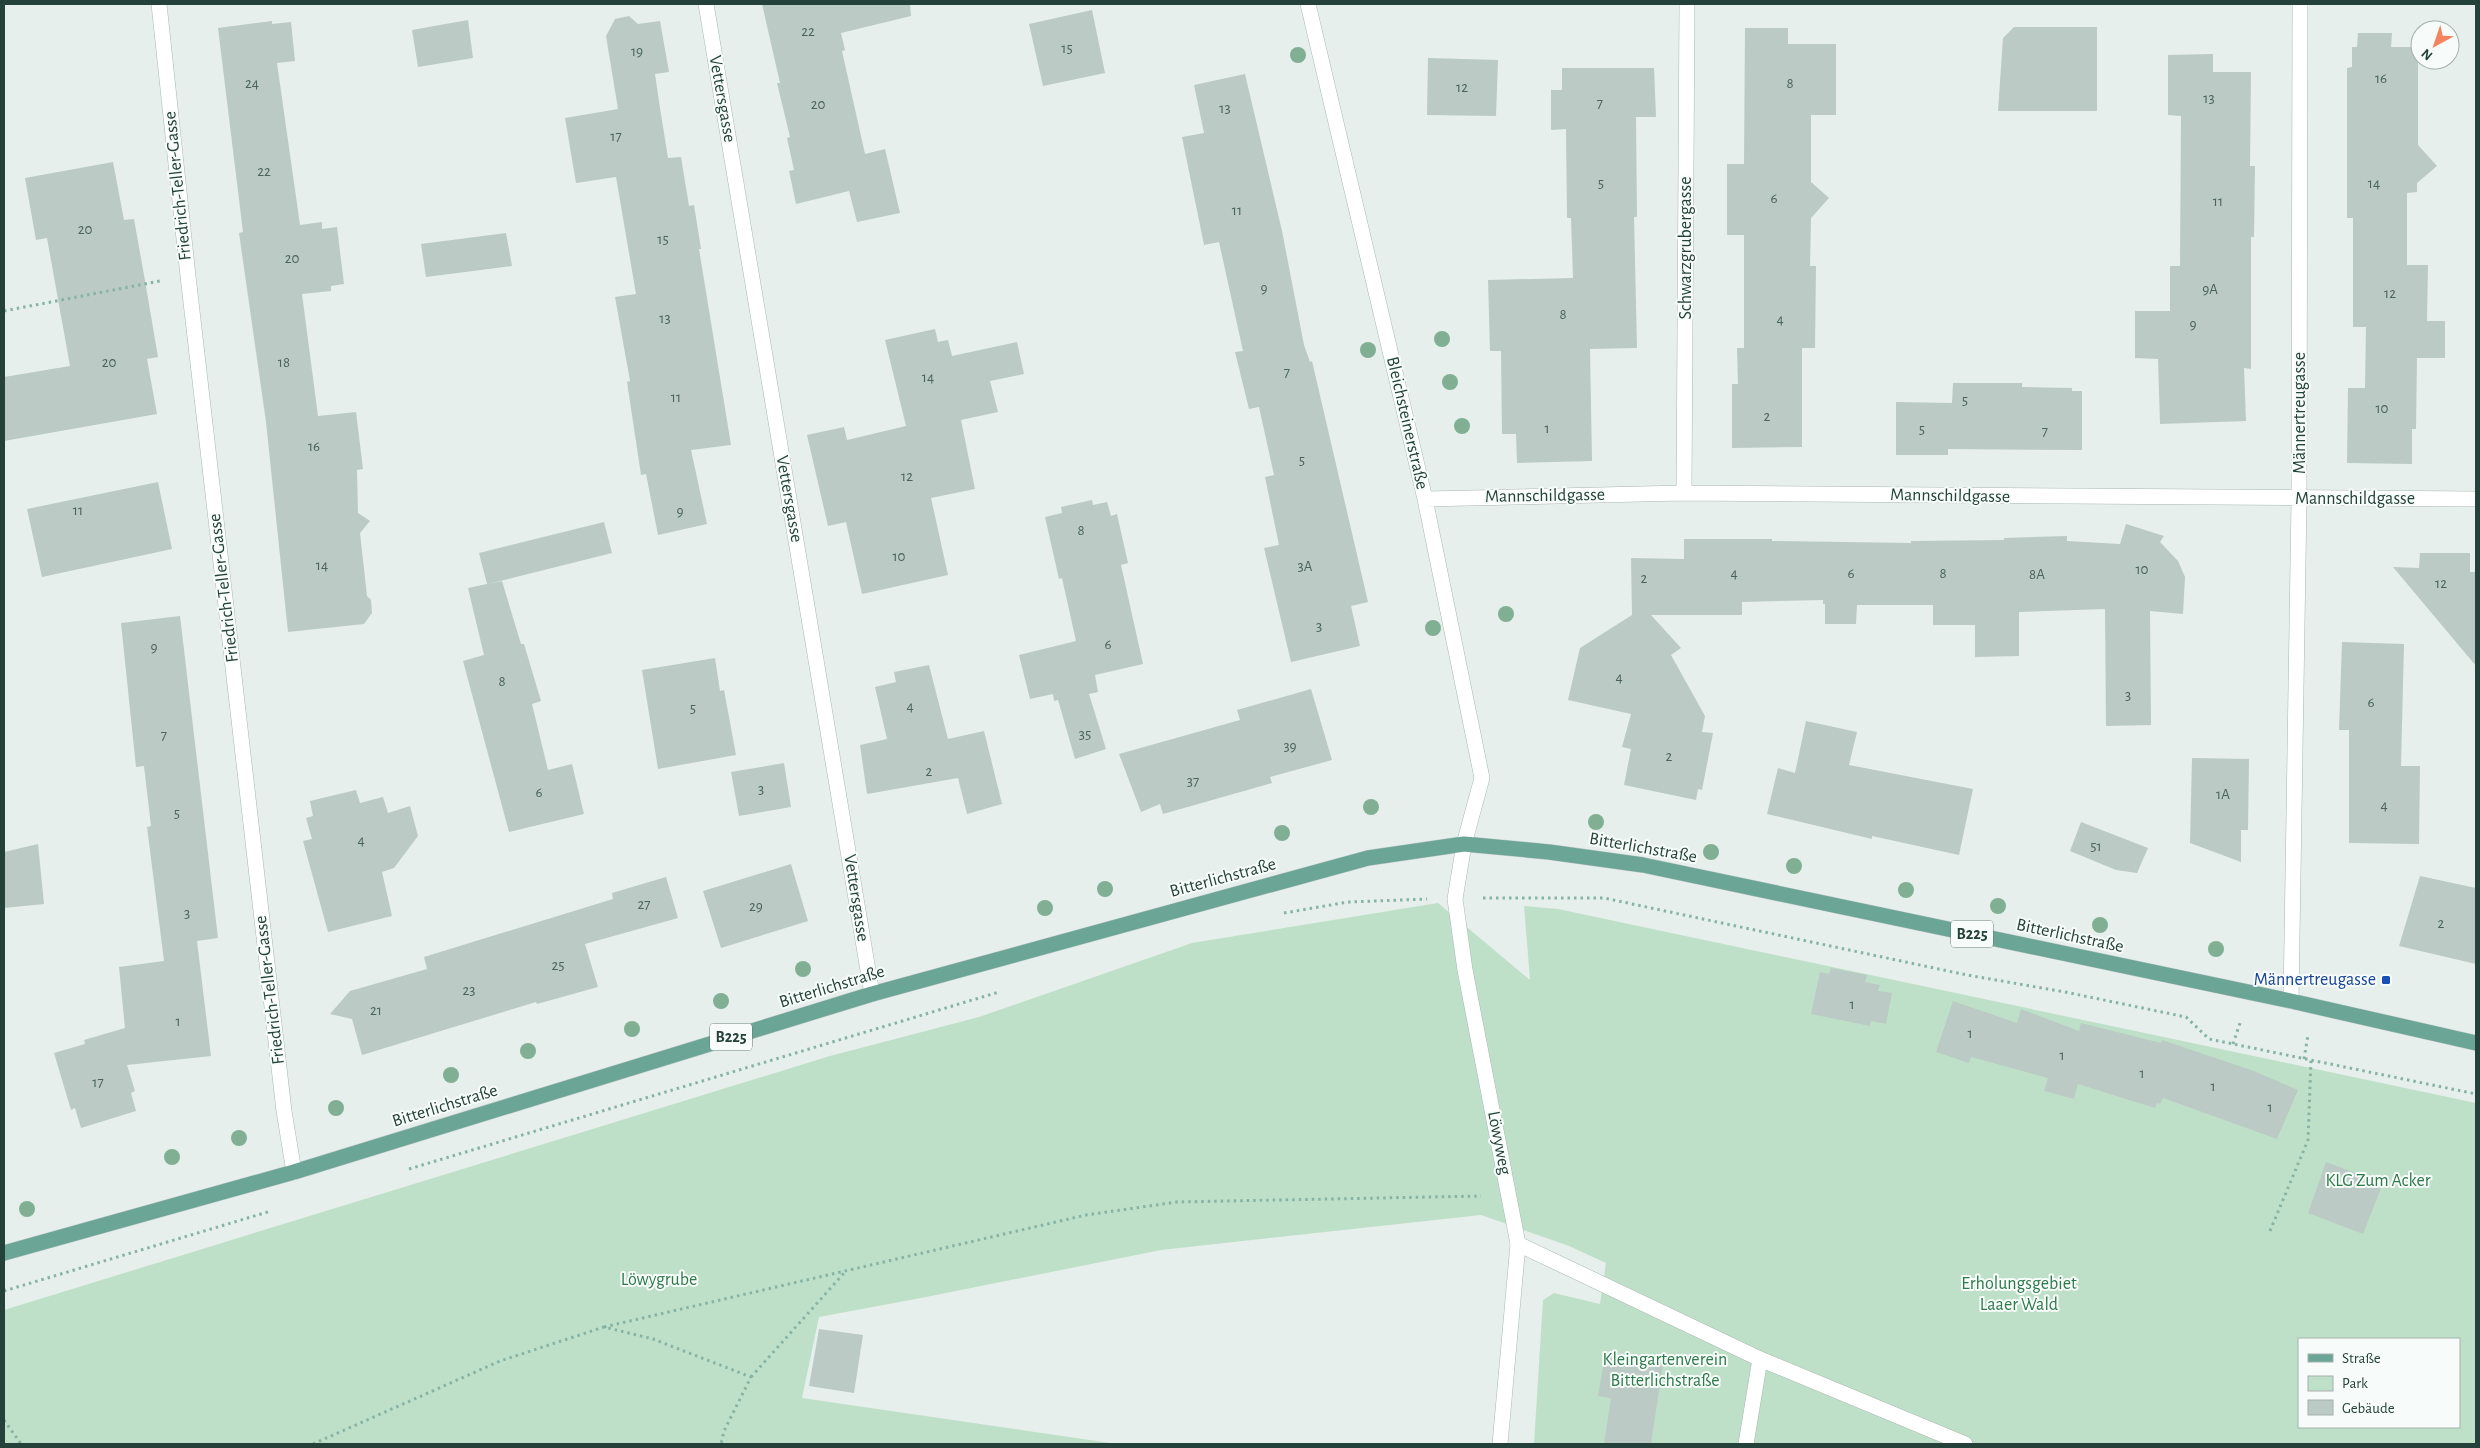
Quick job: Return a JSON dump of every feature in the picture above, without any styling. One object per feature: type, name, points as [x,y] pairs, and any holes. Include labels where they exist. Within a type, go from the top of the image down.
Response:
[{"type":"main road","name":"Bitterlichstraße","points":[[4,1253],[294,1172],[872,994],[1368,858],[1464,844],[1548,852],[1643,865],[2291,1001],[2476,1043]]},
{"type":"street","name":"Friedrich-Teller-Gasse","points":[[159,4],[188,276],[283,1102],[294,1172]]},
{"type":"street","name":"Vettersgasse","points":[[706,4],[872,994]]},
{"type":"street","name":"Bleichsteinerstraße","points":[[1308,4],[1425,499],[1482,778],[1464,844]]},
{"type":"street","name":"Schwarzgrubergasse","points":[[1684,493],[1687,4]]},
{"type":"street","name":"Männertreugasse","points":[[2291,1001],[2300,500],[2300,4]]},
{"type":"street","name":"Mannschildgasse","points":[[1425,499],[1684,493],[2300,500],[2476,499]]},
{"type":"street","name":"Löwyweg","points":[[1464,844],[1455,898],[1465,970],[1518,1244],[1500,1444]]},
{"type":"street","points":[[1518,1244],[1929,1437],[1965,1444]]},
{"type":"street","points":[[1746,1444],[1760,1358]]},
{"type":"path","points":[[4,311],[188,276]]},
{"type":"path","points":[[1281,914],[1348,902],[1455,898],[1604,898],[1967,975],[2064,992],[2186,1017],[2209,1039],[2476,1094]]},
{"type":"path","points":[[406,1170],[1004,990]]},
{"type":"path","points":[[2270,1231],[2308,1140],[2311,1060]]},
{"type":"path","points":[[313,1444],[500,1361],[604,1328],[1086,1215],[1177,1202],[1509,1195]]},
{"type":"path","points":[[4,1291],[274,1210]]},
{"type":"path","points":[[721,1444],[724,1431],[750,1377],[846,1270]]},
{"type":"path","points":[[604,1328],[653,1339],[750,1377]]},
{"type":"path","points":[[4,1420],[21,1444]]},
{"type":"green space","points":[[1438,903],[1530,980],[1524,906],[1558,909],[2476,1103],[2476,1444],[1534,1444],[1543,1300],[1554,1293],[1600,1304],[1606,1263],[1569,1246],[1481,1215],[1161,1250],[819,1317],[802,1398],[1117,1444],[4,1444],[4,1310],[830,1056],[979,1017],[1192,943]]},
{"type":"building","points":[[762,4],[910,4],[911,16],[841,33],[845,50],[842,51],[865,154],[885,149],[900,213],[857,222],[849,191],[796,204],[789,171],[794,170],[787,138],[790,137],[777,83],[780,83]]},
{"type":"building","points":[[1092,10],[1105,73],[1043,86],[1029,24]]},
{"type":"building","points":[[629,16],[638,24],[660,21],[669,72],[655,74],[668,158],[681,157],[689,206],[694,205],[701,249],[699,249],[731,445],[691,450],[707,524],[658,535],[646,474],[641,475],[627,382],[630,381],[615,297],[636,294],[616,177],[576,183],[565,118],[618,109],[606,36],[615,19]]},
{"type":"building","points":[[468,20],[473,58],[418,67],[412,30]]},
{"type":"building","points":[[272,21],[272,24],[291,22],[295,61],[277,63],[300,225],[322,222],[322,229],[337,227],[344,284],[331,286],[331,291],[302,294],[318,416],[356,412],[363,469],[357,470],[358,513],[370,521],[360,533],[367,596],[371,600],[372,613],[364,624],[288,632],[266,422],[239,233],[243,232],[218,28]]},
{"type":"building","points":[[2014,27],[2097,27],[2097,111],[1998,111],[2003,38]]},
{"type":"building","points":[[1745,28],[1788,28],[1788,44],[1836,44],[1836,115],[1811,115],[1811,182],[1829,198],[1811,218],[1810,266],[1816,266],[1815,348],[1802,348],[1802,447],[1732,448],[1732,384],[1738,384],[1737,348],[1744,348],[1744,235],[1727,235],[1727,164],[1744,164]]},
{"type":"building","points":[[2358,33],[2392,33],[2391,47],[2410,47],[2410,70],[2418,70],[2418,145],[2437,166],[2417,183],[2417,192],[2407,193],[2407,265],[2428,265],[2427,321],[2445,321],[2445,358],[2417,358],[2416,429],[2412,429],[2412,464],[2347,463],[2348,388],[2365,388],[2366,327],[2353,327],[2353,218],[2347,218],[2347,68],[2352,67],[2352,47],[2357,47]]},
{"type":"building","points":[[2213,54],[2213,72],[2251,72],[2250,166],[2255,166],[2254,237],[2251,237],[2251,369],[2244,368],[2246,421],[2160,424],[2158,359],[2135,358],[2135,311],[2170,311],[2170,266],[2180,266],[2181,116],[2168,115],[2168,55]]},
{"type":"building","points":[[1428,58],[1498,60],[1496,116],[1427,115]]},
{"type":"building","points":[[1562,68],[1654,68],[1656,117],[1636,117],[1637,217],[1634,217],[1637,348],[1590,349],[1592,461],[1517,463],[1516,434],[1502,434],[1501,351],[1490,351],[1488,280],[1573,278],[1571,218],[1567,218],[1566,129],[1551,130],[1551,90],[1562,90]]},
{"type":"building","points":[[1245,74],[1282,231],[1304,345],[1310,362],[1312,361],[1368,602],[1351,606],[1360,646],[1291,662],[1264,548],[1279,545],[1265,477],[1274,475],[1259,407],[1249,409],[1235,352],[1243,351],[1219,242],[1204,245],[1182,137],[1204,133],[1194,85]]},
{"type":"building","points":[[113,162],[124,220],[134,219],[144,275],[158,357],[147,359],[157,414],[4,441],[4,377],[70,366],[47,238],[36,240],[25,178]]},
{"type":"building","points":[[506,233],[512,266],[426,277],[421,244]]},
{"type":"building","points":[[935,329],[938,342],[948,340],[952,356],[1017,342],[1024,374],[990,381],[998,412],[961,420],[975,489],[931,498],[948,575],[862,594],[846,522],[828,526],[807,435],[844,427],[847,440],[906,426],[885,340]]},
{"type":"building","points":[[1953,383],[2022,383],[2022,387],[2072,388],[2072,391],[2082,391],[2082,450],[1948,449],[1948,455],[1896,455],[1896,402],[1952,403]]},
{"type":"building","points":[[158,482],[172,549],[42,577],[27,509]]},
{"type":"building","points":[[1092,500],[1093,505],[1107,502],[1111,516],[1117,514],[1128,563],[1121,565],[1143,664],[1095,675],[1098,692],[1089,694],[1106,749],[1075,759],[1058,700],[1054,701],[1053,694],[1030,699],[1019,655],[1076,641],[1062,578],[1059,579],[1045,517],[1062,513],[1061,507]]},
{"type":"building","points":[[604,522],[612,553],[488,584],[502,581],[521,644],[524,644],[541,701],[532,704],[548,770],[572,764],[584,814],[509,832],[463,661],[484,655],[468,588],[487,584],[479,553]]},
{"type":"building","points":[[2126,524],[2164,536],[2160,542],[2178,561],[2185,577],[2183,614],[2150,611],[2151,725],[2106,726],[2105,609],[2019,612],[2019,656],[1975,657],[1975,625],[1933,625],[1933,605],[1857,605],[1856,624],[1825,624],[1825,604],[1823,604],[1823,600],[1742,602],[1742,615],[1651,615],[1681,648],[1671,655],[1705,716],[1702,732],[1713,733],[1702,790],[1698,789],[1696,800],[1624,785],[1631,749],[1622,747],[1631,714],[1568,700],[1580,648],[1632,615],[1631,558],[1684,559],[1684,539],[1772,539],[1772,541],[1911,543],[1911,541],[2004,540],[2004,538],[2067,536],[2067,541],[2120,544]]},
{"type":"building","points":[[2420,553],[2470,553],[2470,572],[2476,572],[2476,666],[2393,567],[2419,568]]},
{"type":"building","points":[[180,616],[218,938],[197,941],[211,1056],[127,1065],[135,1091],[131,1093],[136,1111],[81,1128],[75,1108],[71,1110],[54,1053],[85,1044],[84,1040],[125,1028],[119,967],[164,961],[147,827],[151,826],[144,766],[136,767],[121,623]]},
{"type":"building","points":[[2342,642],[2404,644],[2401,766],[2420,766],[2419,844],[2349,843],[2349,730],[2339,730]]},
{"type":"building","points":[[715,658],[720,691],[724,690],[736,755],[658,769],[642,670]]},
{"type":"building","points":[[929,665],[948,739],[984,731],[1002,804],[967,814],[958,778],[867,794],[860,745],[887,739],[875,687],[896,682],[894,672]]},
{"type":"building","points":[[1311,689],[1332,760],[1270,777],[1272,783],[1163,814],[1160,804],[1141,812],[1119,754],[1240,720],[1237,710]]},
{"type":"building","points":[[1806,721],[1857,732],[1849,765],[1973,789],[1959,855],[1872,836],[1872,839],[1767,814],[1778,768],[1795,773]]},
{"type":"building","points":[[2192,758],[2249,759],[2248,830],[2241,830],[2241,862],[2190,843]]},
{"type":"building","points":[[784,763],[791,807],[739,816],[731,772]]},
{"type":"building","points":[[356,790],[360,803],[383,797],[388,813],[410,806],[418,836],[394,868],[382,872],[392,916],[328,932],[303,841],[312,839],[306,818],[313,816],[310,801]]},
{"type":"building","points":[[2081,822],[2148,848],[2137,873],[2116,870],[2070,851]]},
{"type":"building","points":[[38,844],[44,904],[4,908],[4,852]]},
{"type":"building","points":[[791,864],[808,921],[721,948],[703,891]]},
{"type":"building","points":[[2420,876],[2476,888],[2476,964],[2399,946]]},
{"type":"building","points":[[666,877],[678,918],[585,944],[598,987],[537,1004],[536,1002],[362,1055],[352,1019],[330,1014],[350,991],[427,969],[424,957],[613,899],[612,893]]},
{"type":"building","points":[[1831,968],[1867,975],[1865,982],[1880,985],[1878,991],[1892,993],[1886,1024],[1871,1021],[1870,1026],[1811,1014],[1820,972],[1829,974]]},
{"type":"building","points":[[1953,1001],[2017,1023],[2021,1009],[2079,1031],[2081,1023],[2161,1043],[2162,1040],[2254,1071],[2298,1090],[2277,1139],[2163,1098],[2160,1104],[2157,1103],[2155,1108],[2078,1084],[2074,1099],[2044,1091],[2048,1078],[1971,1057],[1969,1063],[1936,1052]]},
{"type":"building","points":[[2326,1162],[2383,1183],[2363,1234],[2308,1213]]},
{"type":"building","points":[[819,1329],[863,1335],[854,1393],[809,1386]]},
{"type":"building","points":[[1605,1355],[1663,1364],[1651,1444],[1604,1444],[1611,1398],[1598,1396]]},
{"type":"place","name":"Männertreugasse","points":[[2386,980]]},
{"type":"park label","name":"KLG Zum Acker","points":[[2378,1181]]},
{"type":"park label","name":"Löwygrube","points":[[659,1280]]},
{"type":"park label","name":"Erholungsgebiet Laaer Wald","points":[[2019,1294]]},
{"type":"park label","name":"Kleingartenverein Bitterlichstraße","points":[[1665,1370]]}]
